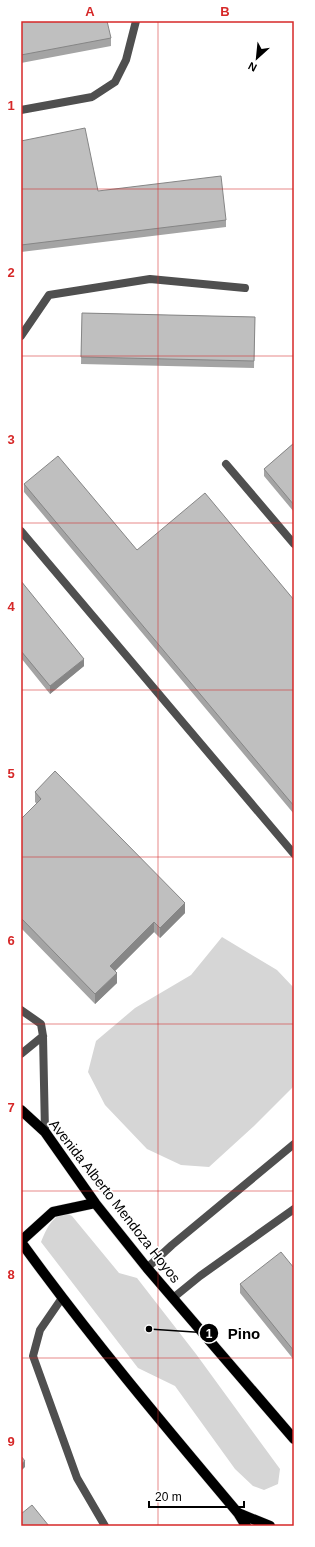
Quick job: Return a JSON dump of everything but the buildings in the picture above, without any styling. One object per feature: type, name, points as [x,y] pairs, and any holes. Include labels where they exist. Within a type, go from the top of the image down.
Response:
[{"type":"main road","name":"Avenida Alberto Mendoza Hoyos","points":[[21,1110],[45,1132],[95,1204],[147,1268],[294,1439]]},
{"type":"main road","points":[[95,1204],[53,1212],[21,1242],[62,1298],[144,1401],[238,1513],[246,1526]]},
{"type":"main road","points":[[238,1513],[270,1526]]},
{"type":"lane","points":[[21,110],[92,97],[114,82],[126,60],[136,21]]},
{"type":"lane","points":[[21,336],[50,295],[150,279],[245,288]]},
{"type":"lane","points":[[226,464],[294,544]]},
{"type":"lane","points":[[21,531],[294,854]]},
{"type":"lane","points":[[21,1010],[41,1024],[43,1036],[45,1132]]},
{"type":"lane","points":[[21,1054],[43,1036]]},
{"type":"lane","points":[[147,1268],[172,1245],[294,1144]]},
{"type":"lane","points":[[173,1298],[200,1276],[294,1209]]},
{"type":"lane","points":[[62,1298],[40,1330],[33,1356],[77,1478],[105,1526]]},
{"type":"shaded area","points":[[222,937],[277,970],[294,988],[294,1086],[254,1126],[209,1167],[181,1165],[147,1149],[105,1105],[88,1072],[96,1041],[135,1008],[191,975]]},
{"type":"shaded area","points":[[64,1212],[72,1216],[119,1273],[137,1278],[196,1354],[280,1469],[278,1484],[264,1490],[253,1486],[235,1469],[175,1386],[138,1368],[41,1242],[55,1218]]},
{"type":"place","name":"Pino","points":[[149,1329]]}]
